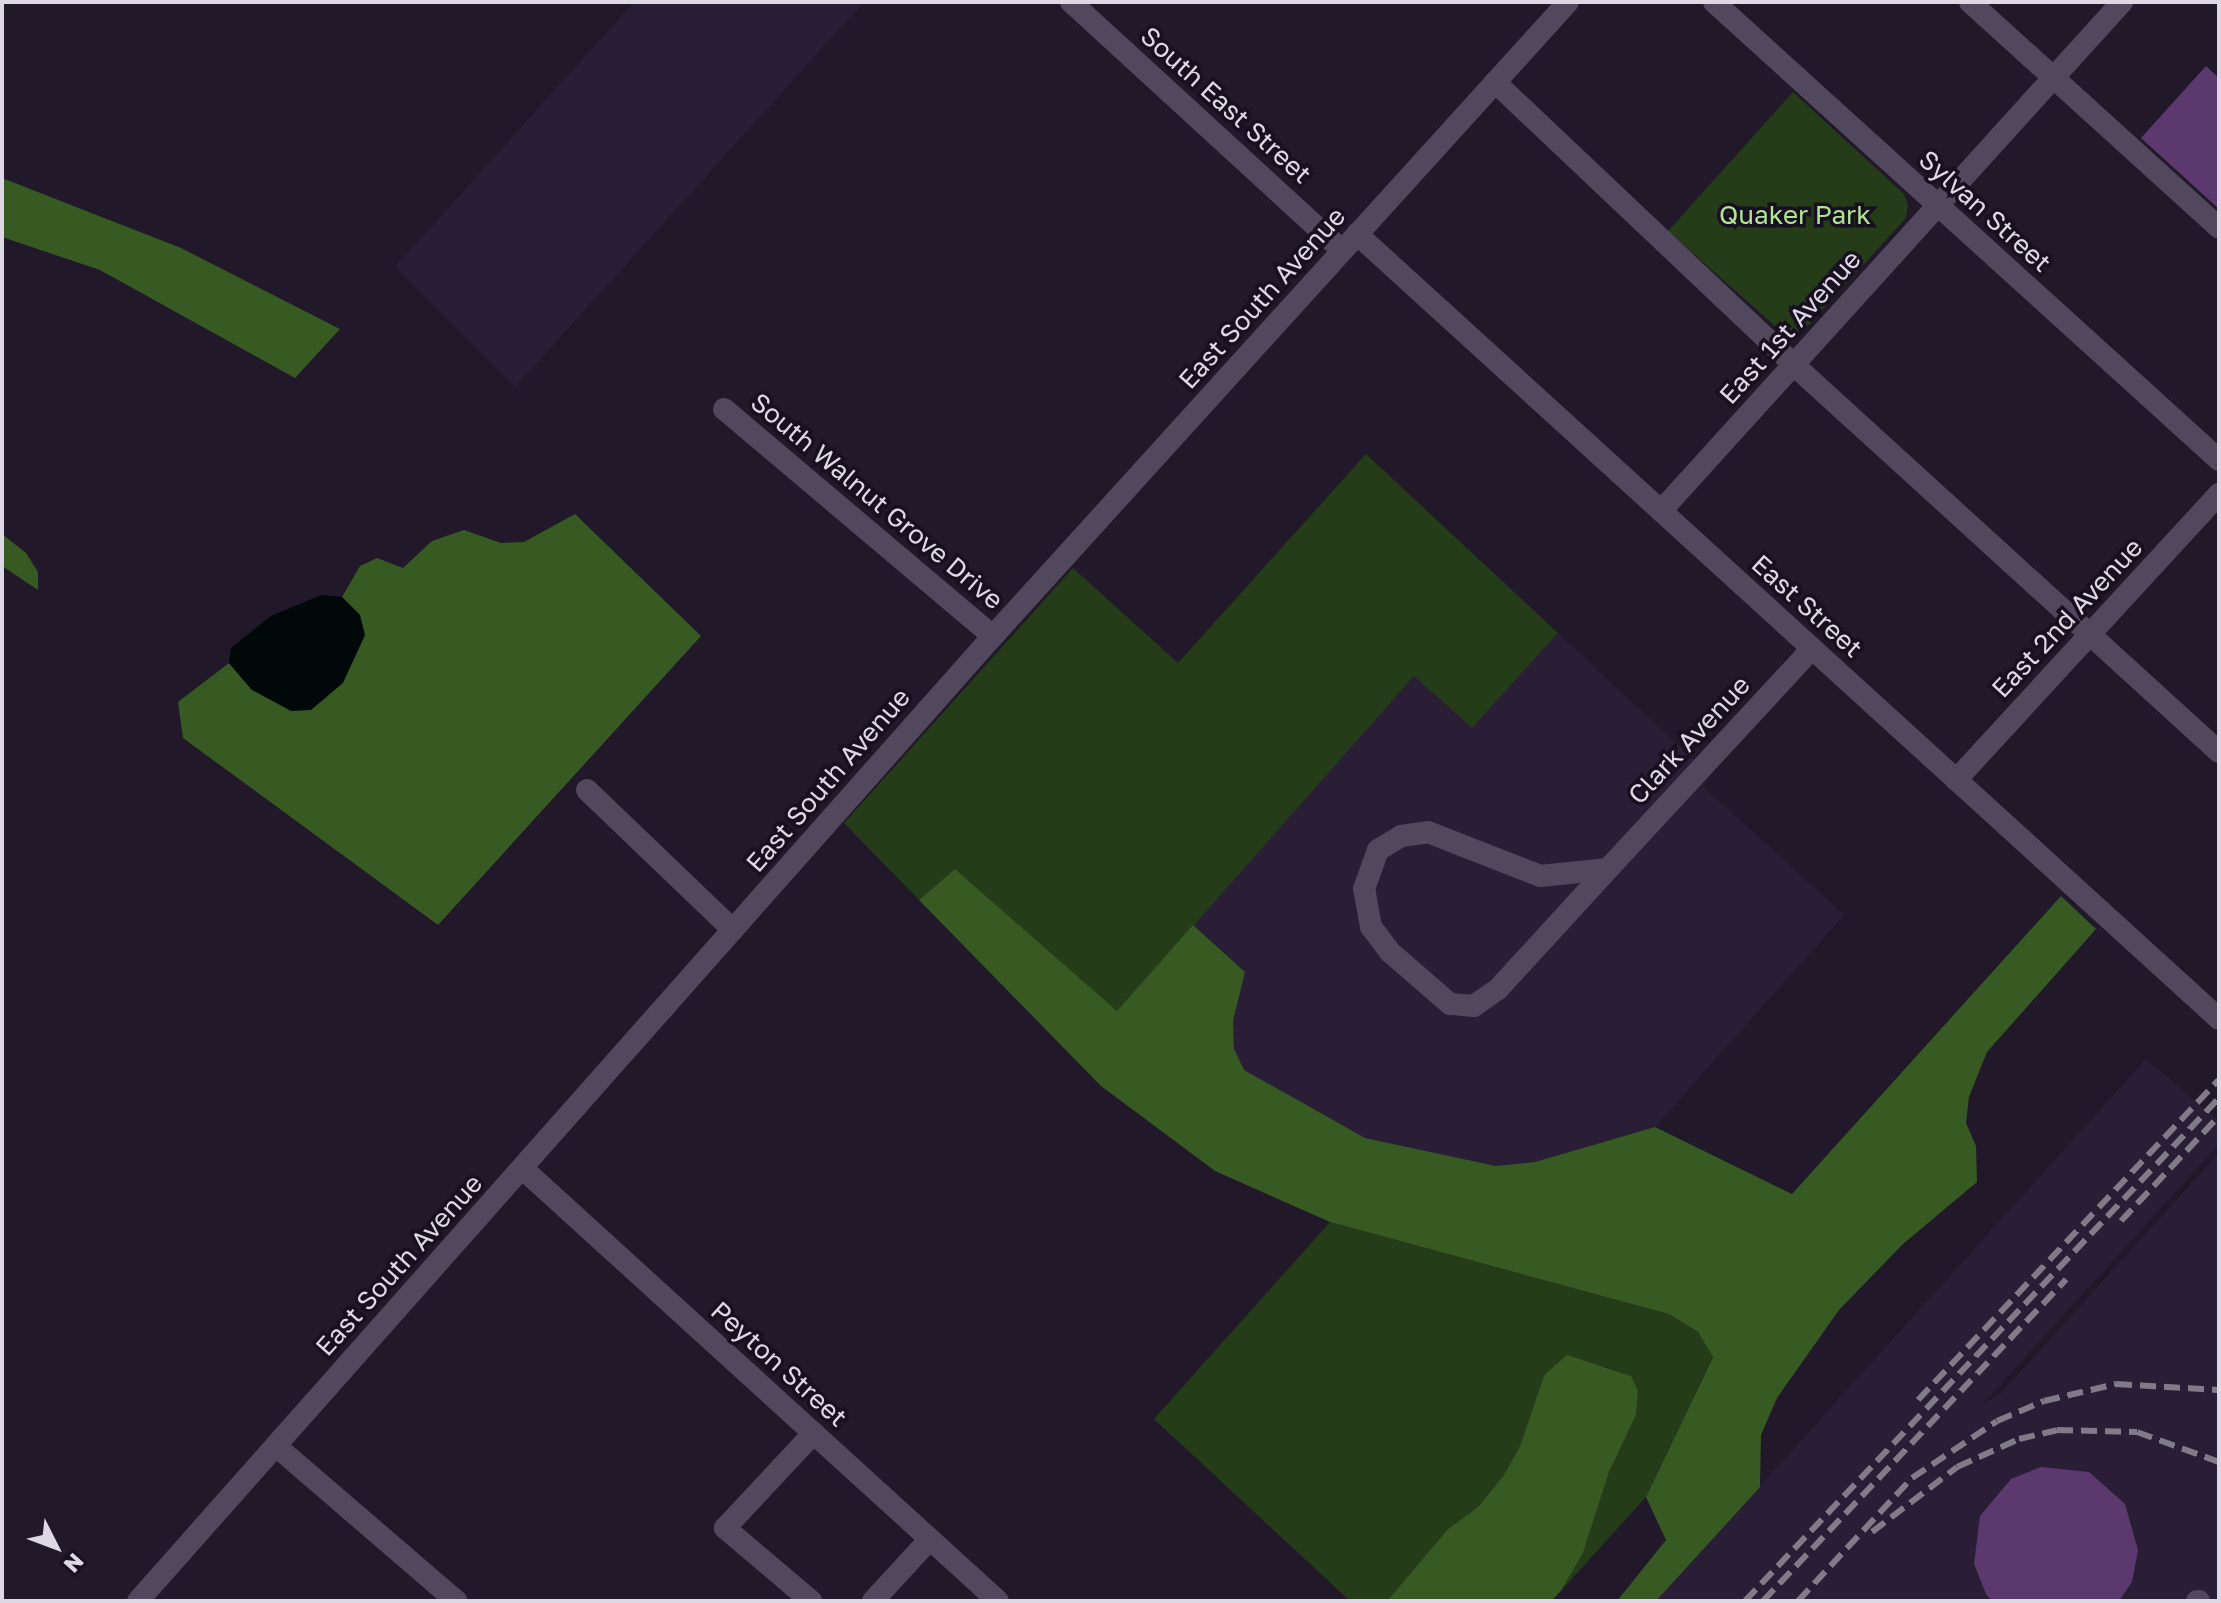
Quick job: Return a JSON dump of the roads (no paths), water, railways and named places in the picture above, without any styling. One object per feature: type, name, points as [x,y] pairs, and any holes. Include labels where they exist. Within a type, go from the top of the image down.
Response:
[{"type":"street","name":"South East Street","points":[[1071,2],[1350,242]]},
{"type":"street","name":"East South Avenue","points":[[138,1601],[993,636],[1568,2]]},
{"type":"street","name":"Sylvan Street","points":[[1714,2],[2219,460]]},
{"type":"street","points":[[1970,2],[2219,228]]},
{"type":"street","name":"East 1st Avenue","points":[[1661,511],[2122,2]]},
{"type":"street","points":[[1495,82],[1794,365],[2219,752]]},
{"type":"street","name":"East Street","points":[[1350,242],[1661,511],[2219,1019]]},
{"type":"street","name":"South Walnut Grove Drive","points":[[724,409],[993,636]]},
{"type":"street","name":"East 2nd Avenue","points":[[1956,780],[2219,494]]},
{"type":"street","name":"Clark Avenue","points":[[1608,869],[1540,876],[1428,832],[1401,836],[1378,850],[1364,889],[1371,927],[1390,952],[1450,1004],[1474,1006],[1498,989],[1812,649]]},
{"type":"street","points":[[587,790],[733,930]]},
{"type":"street","name":"Peyton Street","points":[[522,1168],[998,1601]]},
{"type":"street","points":[[811,1601],[725,1528],[814,1433]]},
{"type":"street","points":[[276,1446],[456,1601]]},
{"type":"street","points":[[873,1601],[930,1539]]},
{"type":"railway","points":[[1918,1400],[2219,1080]]},
{"type":"railway","points":[[1745,1601],[2219,1098]]},
{"type":"railway","points":[[2121,1221],[2219,1116]]},
{"type":"railway","points":[[1763,1601],[2066,1279]]},
{"type":"railway","points":[[1798,1601],[1912,1478],[1997,1421],[2044,1401],[2116,1384],[2219,1390]]},
{"type":"railway","points":[[1872,1532],[1957,1467],[2019,1439],[2057,1430],[2137,1432],[2219,1462]]},
{"type":"park label","name":"Quaker Park","points":[[1795,215]]}]
